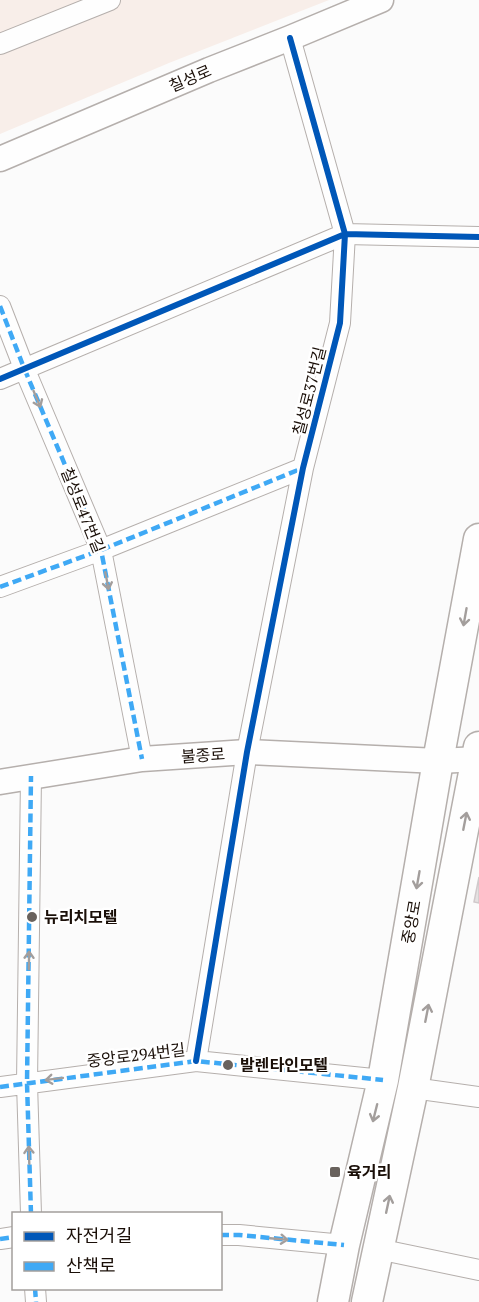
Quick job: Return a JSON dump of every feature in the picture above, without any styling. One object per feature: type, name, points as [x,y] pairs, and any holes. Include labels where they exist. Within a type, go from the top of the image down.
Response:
[{"type":"main road","name":"중앙로","points":[[333,1302],[383,1080],[479,539]]},
{"type":"main road","name":"중앙로","points":[[367,1302],[413,1088],[478,755]]},
{"type":"street","points":[[0,44],[110,0]]},
{"type":"street","name":"칠성로","points":[[0,159],[381,0]]},
{"type":"street","name":"칠성로37번길","points":[[196,1061],[247,752],[303,468],[340,323],[345,234],[290,38]]},
{"type":"street","points":[[0,379],[345,234],[479,237]]},
{"type":"street","name":"칠성로47번길","points":[[0,306],[101,550],[142,759]]},
{"type":"street","points":[[0,587],[101,550],[303,468]]},
{"type":"street","name":"불종로","points":[[0,782],[142,759],[247,752],[438,761],[478,755]]},
{"type":"street","points":[[31,776],[27,1083],[31,1212]]},
{"type":"street","name":"중앙로294번길","points":[[0,1087],[196,1061],[383,1080]]},
{"type":"street","points":[[413,1088],[479,1097]]},
{"type":"street","points":[[222,1235],[344,1245]]},
{"type":"street","points":[[378,1249],[479,1270]]},
{"type":"shaded area","points":[[0,0],[329,0],[169,63],[0,134]]},
{"type":"building","points":[[479,877],[479,903],[474,902]]},
{"type":"marked path","points":[[0,306],[101,550],[142,759]]},
{"type":"marked path","points":[[0,587],[101,550],[303,468]]},
{"type":"marked path","points":[[31,776],[27,1083],[31,1212]]},
{"type":"marked path","points":[[0,1087],[196,1061],[383,1080]]},
{"type":"marked path","points":[[222,1235],[344,1245]]},
{"type":"marked path","points":[[0,1239],[12,1237]]},
{"type":"marked path","points":[[35,1290],[36,1302]]},
{"type":"cycle path","points":[[196,1061],[247,752],[303,468],[340,323],[345,234],[290,38]]},
{"type":"cycle path","points":[[0,379],[345,234],[479,237]]},
{"type":"place","name":"뉴리치모텔","points":[[32,917]]},
{"type":"place","name":"발렌타인모텔","points":[[228,1065]]},
{"type":"place","name":"육거리","points":[[335,1172]]}]
